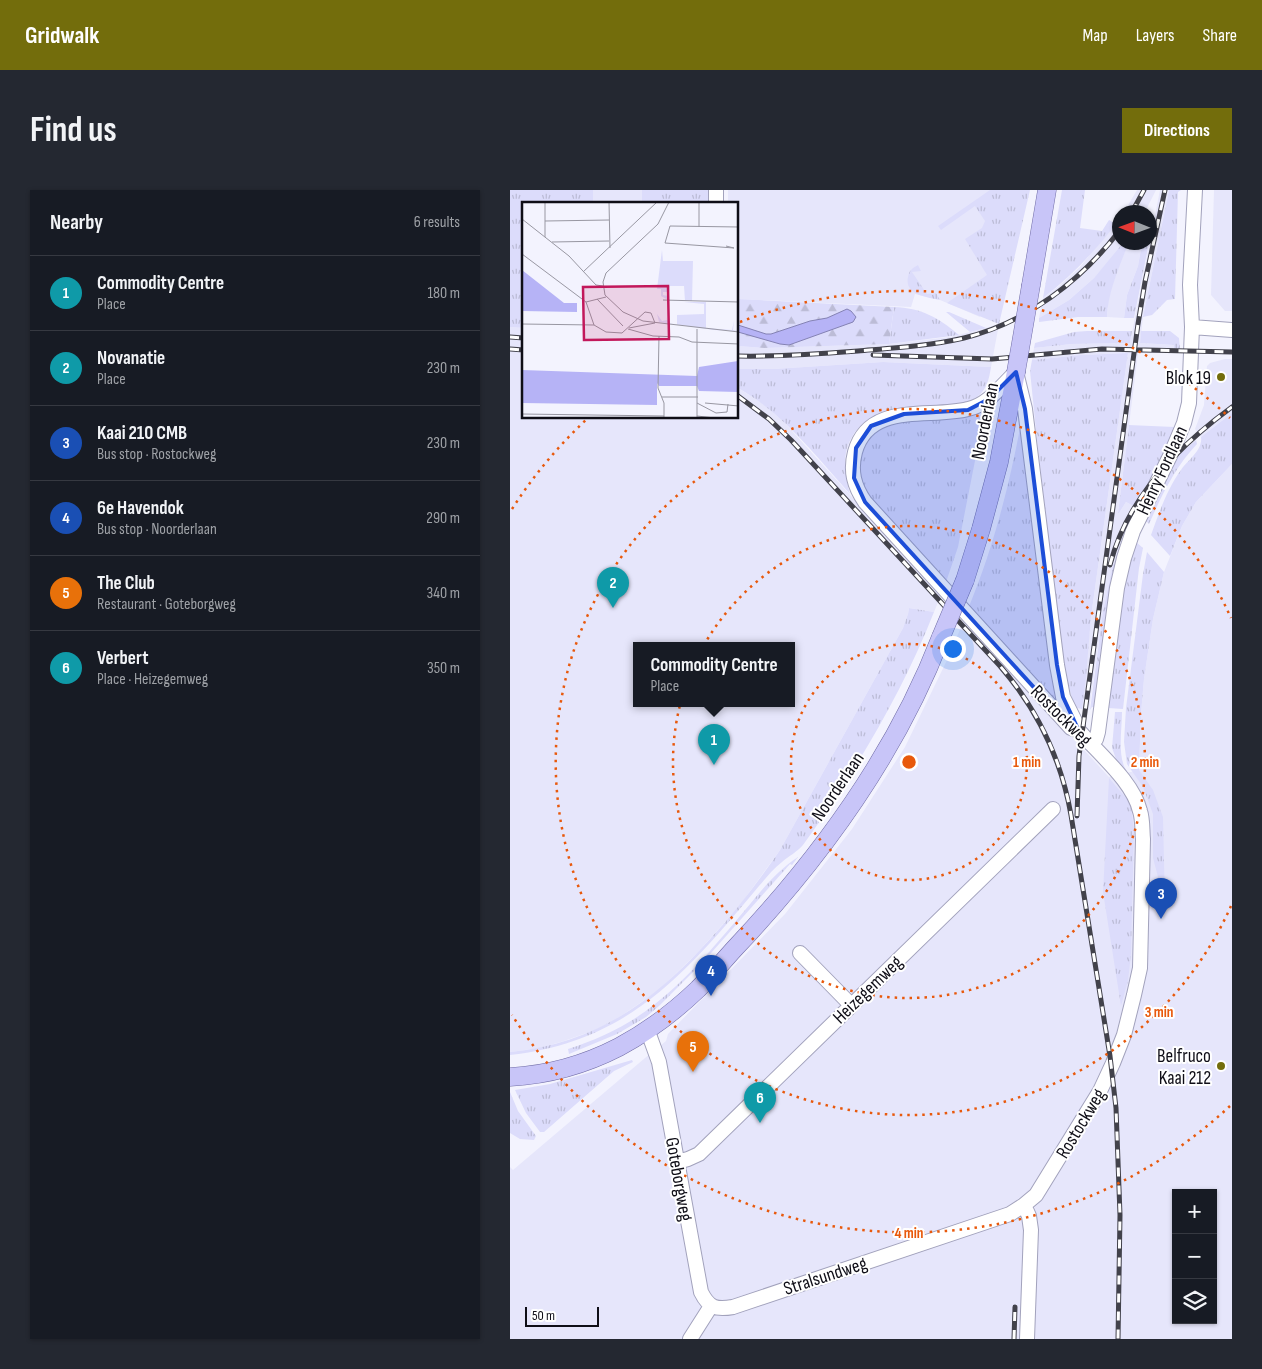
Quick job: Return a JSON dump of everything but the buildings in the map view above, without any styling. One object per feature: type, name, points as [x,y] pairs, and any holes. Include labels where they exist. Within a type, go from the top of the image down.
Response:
[{"type":"main road","name":"Noorderlaan","points":[[510,1077],[532,1075],[584,1062],[618,1047],[673,1011],[698,988],[775,906],[855,801],[890,745],[941,637],[965,580],[981,529],[999,462],[1047,190]]},
{"type":"street","name":"Henry Fordlaan","points":[[1091,744],[1096,739],[1098,732],[1117,588],[1124,558],[1133,531],[1170,456],[1186,416],[1189,403],[1192,327],[1190,285],[1195,190]]},
{"type":"street","points":[[1192,327],[1232,330]]},
{"type":"street","name":"Noorderlaan","points":[[1016,372],[1025,409],[1057,665],[1063,698],[1071,715],[1077,722],[1079,731]]},
{"type":"street","name":"Rostockweg","points":[[1016,372],[989,399],[968,410],[904,414],[886,418],[872,426],[862,436],[852,462],[857,490],[865,502],[1072,728],[1079,731],[1091,744],[1128,786],[1140,810],[1143,859],[1140,968],[1124,1035],[1105,1082],[1094,1102],[1036,1195],[1024,1205]]},
{"type":"street","name":"Heizegemweg","points":[[677,1162],[688,1160],[699,1154],[1053,809]]},
{"type":"street","points":[[800,953],[851,1005]]},
{"type":"street","name":"Goteborgweg","points":[[648,1029],[658,1062],[701,1292],[711,1306]]},
{"type":"street","points":[[1024,1205],[1029,1216],[1031,1230],[1027,1339]]},
{"type":"street","name":"Stralsundweg","points":[[711,1306],[721,1309],[733,1307],[994,1220],[1010,1214],[1024,1205]]},
{"type":"street","points":[[690,1339],[711,1306]]},
{"type":"highlighted area","points":[[1016,372],[1025,409],[1057,665],[1063,697],[1079,731],[1071,728],[865,502],[854,478],[856,448],[871,426],[904,414],[968,410],[989,399]]},
{"type":"shaded area","points":[[517,190],[709,190],[708,202],[523,202]]},
{"type":"shaded area","points":[[728,190],[1011,190],[980,317],[940,300],[915,294],[911,307],[739,299],[739,202],[728,202]]},
{"type":"shaded area","points":[[1137,190],[1156,190],[1148,205],[1128,205]]},
{"type":"shaded area","points":[[1160,190],[1169,190],[1157,249],[1157,205]]},
{"type":"shaded area","points":[[1214,190],[1232,190],[1232,311],[1225,311],[1211,295]]},
{"type":"shaded area","points":[[1112,228],[1112,250],[1118,250],[1116,253],[1094,278],[1069,300],[1039,318],[1043,298],[1080,267]]},
{"type":"shaded area","points":[[1125,250],[1141,250],[1138,266],[1127,295],[1124,318],[1107,317],[1111,288]]},
{"type":"shaded area","points":[[1148,250],[1157,250],[1143,317],[1140,343],[1174,345],[1174,353],[1138,353],[1118,513],[1126,502],[1137,508],[1116,564],[1113,564],[1103,611],[1089,710],[1082,709],[1091,617],[1128,353],[1032,360],[1034,348],[1072,344],[1130,343]]},
{"type":"shaded area","points":[[999,324],[991,367],[883,362],[773,369],[739,369],[739,346],[764,348],[889,344],[950,337]]},
{"type":"shaded area","points":[[510,327],[522,328],[522,419],[739,419],[739,389],[762,403],[783,421],[941,595],[934,612],[909,608],[903,628],[780,850],[740,905],[698,952],[659,990],[615,1020],[595,1030],[540,1048],[510,1052]]},
{"type":"shaded area","points":[[1232,359],[1232,413],[1201,437],[1195,429],[1204,405],[1207,366],[1210,363]]},
{"type":"shaded area","points":[[1232,464],[1232,1339],[510,1339],[510,1167],[513,1170],[666,1041],[668,1034],[785,914],[852,829],[905,747],[964,620],[1109,777],[1139,770],[1144,679],[1153,619],[1164,572],[1182,526],[1196,502]]},
{"type":"green space","points":[[510,190],[593,190],[593,202],[522,202],[522,328],[510,327]]},
{"type":"green space","points":[[642,190],[709,190],[708,202],[642,202]]},
{"type":"green space","points":[[990,190],[1030,190],[999,324],[947,303],[987,275],[965,239],[982,228],[985,221],[975,206],[941,230],[938,226]]},
{"type":"green space","points":[[1062,190],[1085,190],[1080,228],[1102,231],[1109,220],[1112,222],[1112,229],[1082,264],[1043,298]]},
{"type":"green space","points":[[1169,190],[1181,190],[1178,192],[1175,299],[1167,300],[1152,315],[1143,317],[1157,250]]},
{"type":"green space","points":[[1117,250],[1126,250],[1112,289],[1107,317],[1078,317],[1039,322],[1039,318],[1069,300],[1094,278]]},
{"type":"green space","points":[[1141,250],[1148,250],[1134,318],[1124,318],[1127,295],[1138,266]]},
{"type":"green space","points":[[918,265],[921,271],[912,272],[927,294],[936,293],[940,300],[923,296],[909,288],[909,273]]},
{"type":"green space","points":[[739,299],[894,307],[889,344],[764,348],[739,346]]},
{"type":"green space","points":[[894,307],[913,309],[936,318],[959,335],[889,344]]},
{"type":"green space","points":[[946,312],[949,312],[986,328],[970,332]]},
{"type":"green space","points":[[1132,331],[1130,343],[1072,344],[1034,348],[1035,343],[1074,332]]},
{"type":"green space","points":[[1141,331],[1170,331],[1179,338],[1180,349],[1174,349],[1174,345],[1140,343]]},
{"type":"green space","points":[[1128,353],[1091,617],[1082,709],[1074,705],[1062,654],[1030,371],[1032,360]]},
{"type":"green space","points":[[883,362],[991,367],[985,387],[973,399],[957,404],[920,406],[896,410],[873,417],[864,423],[855,432],[847,447],[845,470],[850,494],[798,436],[770,410],[739,389],[739,369],[773,369]]},
{"type":"green space","points":[[1232,413],[1232,464],[1196,502],[1182,526],[1170,556],[1151,535],[1164,501],[1176,477],[1200,446],[1201,437]]},
{"type":"green space","points":[[984,415],[958,547],[946,582],[864,491],[858,470],[860,458],[869,438],[875,431],[894,420]]},
{"type":"green space","points":[[1021,423],[1060,700],[1055,702],[968,609],[985,564],[999,518]]},
{"type":"green space","points":[[1129,425],[1174,427],[1171,439],[1137,508],[1126,502],[1118,513]]},
{"type":"green space","points":[[1196,440],[1197,444],[1164,492],[1149,524],[1145,520],[1176,457]]},
{"type":"green space","points":[[1136,542],[1143,548],[1139,568],[1123,709],[1108,708],[1121,603]]},
{"type":"green space","points":[[1147,552],[1164,572],[1153,619],[1144,679],[1139,770],[1153,790],[1163,817],[1165,905],[1160,905],[1158,877],[1153,858],[1153,814],[1143,787],[1127,764],[1124,742],[1126,708]]},
{"type":"green space","points":[[1113,564],[1116,564],[1095,707],[1092,707],[1090,710],[1103,611]]},
{"type":"green space","points":[[909,608],[934,612],[915,657],[869,744],[803,845],[773,871],[706,947],[680,974],[652,998],[622,1018],[589,1035],[552,1048],[510,1055],[510,1052],[541,1047],[570,1039],[596,1029],[621,1016],[667,982],[689,962],[720,928],[747,896],[780,850],[903,628]]},
{"type":"green space","points":[[1115,712],[1122,712],[1121,746],[1124,766],[1145,799],[1149,814],[1150,852],[1149,820],[1112,748]]},
{"type":"green space","points":[[1109,778],[1127,799],[1131,808],[1134,829],[1131,954],[1128,981],[1121,1006],[1103,892]]},
{"type":"green space","points":[[798,857],[704,961],[659,1006],[646,1017],[617,1034],[569,1054],[568,1049],[591,1041],[624,1025],[645,1012],[666,995],[707,955],[764,887],[780,871]]},
{"type":"green space","points":[[632,1060],[633,1062],[614,1071],[544,1132],[540,1132],[526,1113],[515,1090],[550,1084]]},
{"type":"green space","points":[[510,1092],[518,1111],[536,1136],[534,1140],[520,1139],[510,1133]]},
{"type":"water","points":[[847,309],[856,317],[853,322],[789,345],[739,332],[739,325],[771,334],[810,321],[827,318]]},
{"type":"railway","points":[[1136,205],[1144,190]]},
{"type":"railway","points":[[1077,816],[1079,756],[1138,324],[1165,190]]},
{"type":"railway","points":[[739,356],[798,355],[911,346],[951,341],[987,331],[1009,322],[1051,298],[1088,266],[1112,240]]},
{"type":"railway","points":[[510,337],[522,338]]},
{"type":"railway","points":[[510,349],[522,350]]},
{"type":"railway","points":[[873,355],[992,359],[1102,349],[1232,352]]},
{"type":"railway","points":[[739,397],[769,419],[791,440],[1000,666],[1037,717],[1054,754],[1067,794],[1071,815],[1110,1056],[1116,1108],[1120,1215],[1118,1339]]},
{"type":"railway","points":[[1110,565],[1128,518],[1157,476],[1192,439],[1232,407]]},
{"type":"railway","points":[[1014,1339],[1015,1307]]},
{"type":"place","name":"Blok 19","points":[[1221,377]]},
{"type":"place","name":"Novanatie","points":[[613,608]]},
{"type":"place","name":"Commodity Centre","points":[[714,765]]},
{"type":"place","name":"Kaai 210 CMB","points":[[1161,919]]},
{"type":"place","name":"6e Havendok","points":[[711,996]]},
{"type":"place","name":"Belfruco Kaai 212","points":[[1221,1066]]},
{"type":"place","name":"The Club","points":[[693,1072]]},
{"type":"place","name":"Verbert","points":[[760,1123]]}]
